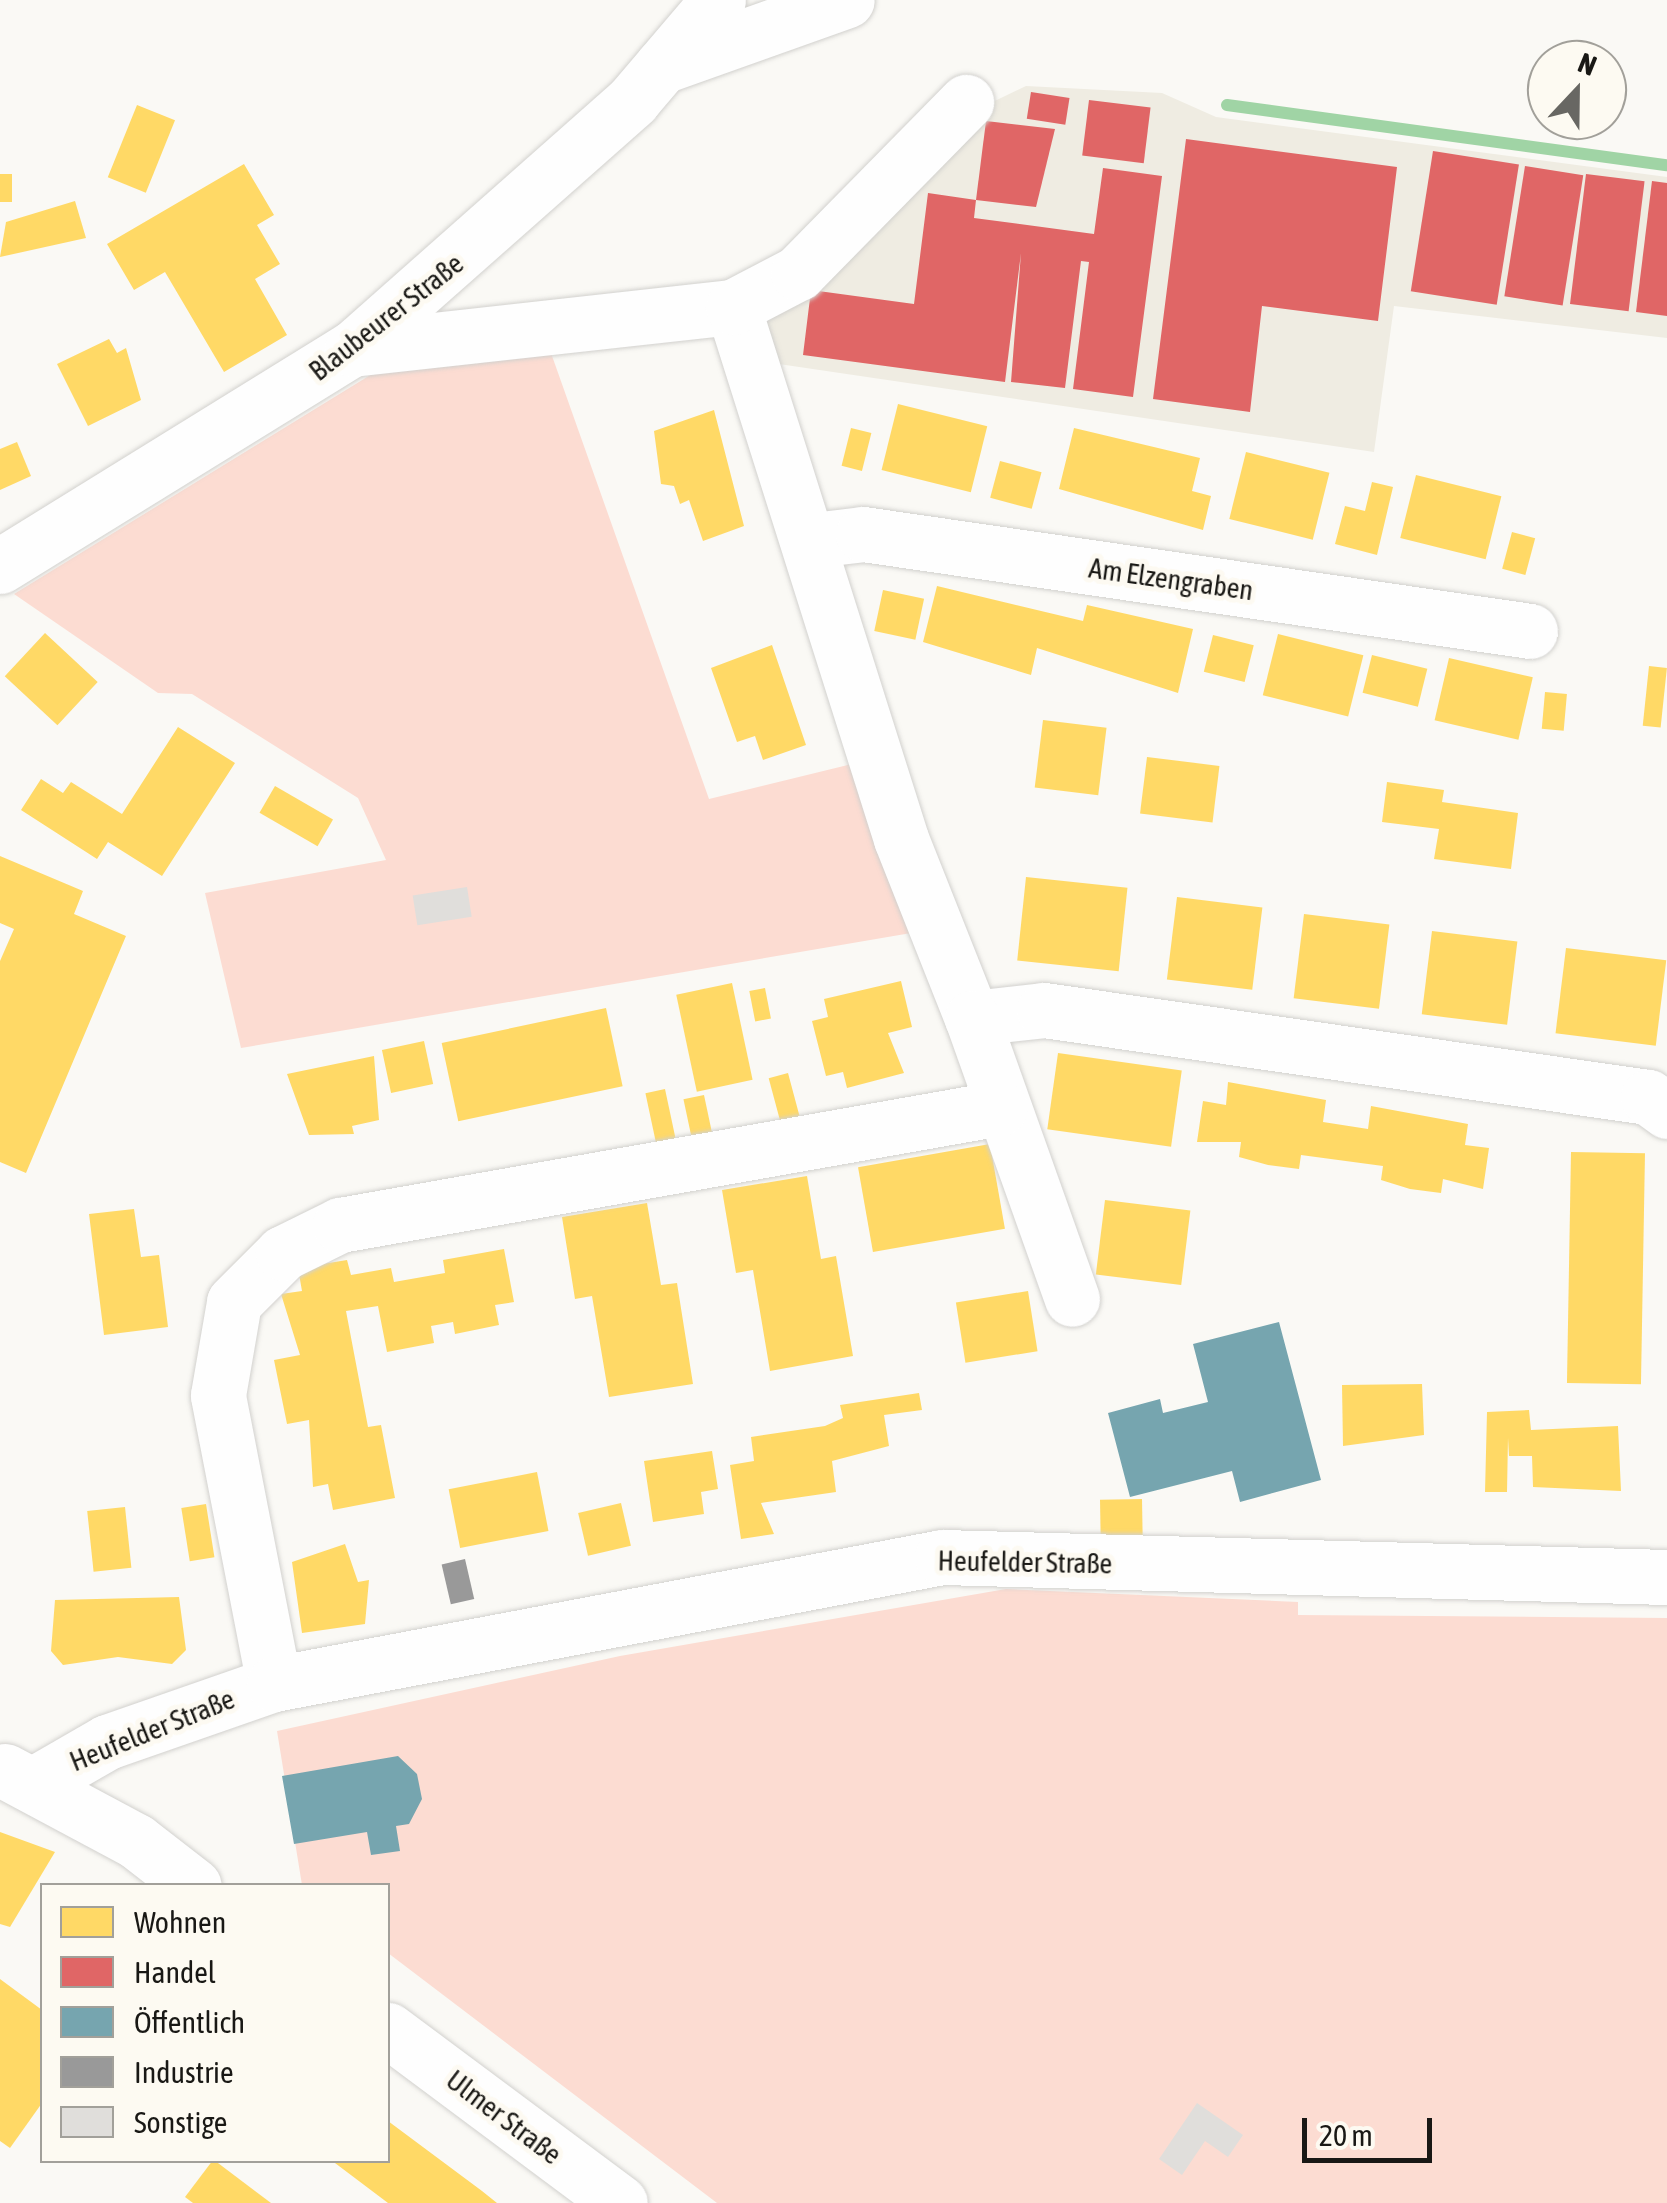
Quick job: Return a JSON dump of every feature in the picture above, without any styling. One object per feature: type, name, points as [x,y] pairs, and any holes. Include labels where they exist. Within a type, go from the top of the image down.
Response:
[{"type":"street","name":"Blaubeurer Straße","points":[[0,566],[352,350],[496,228],[662,66],[718,0]]},
{"type":"street","points":[[662,66],[848,0]]},
{"type":"street","points":[[352,350],[733,307],[798,273],[966,102]]},
{"type":"street","points":[[733,307],[812,540],[902,839],[972,1018],[1000,1108],[1072,1299]]},
{"type":"street","name":"Am Elzengraben","points":[[812,540],[863,534],[1530,631]]},
{"type":"street","points":[[972,1018],[1044,1010],[1648,1098],[1667,1110]]},
{"type":"street","points":[[274,1684],[218,1395],[234,1302],[283,1253],[340,1225],[1000,1108]]},
{"type":"street","name":"Heufelder Straße","points":[[17,1776],[274,1684],[942,1557],[1667,1577]]},
{"type":"street","points":[[17,1776],[189,1883]]},
{"type":"street","name":"Ulmer Straße","points":[[390,2031],[620,2203]]},
{"type":"shaded area","points":[[1026,86],[1162,93],[1216,117],[1667,177],[1667,338],[1394,306],[1374,452],[772,363],[756,318],[974,111]]},
{"type":"shaded area","points":[[551,353],[709,799],[856,763],[917,932],[241,1048],[205,893],[386,860],[358,798],[192,694],[158,693],[14,594],[372,374]]},
{"type":"shaded area","points":[[1006,1589],[1298,1602],[1298,1615],[1667,1618],[1667,2203],[717,2203],[390,1955],[390,1883],[302,1883],[277,1731],[620,1656]]},
{"type":"building: Wohnen","points":[[137,105],[175,120],[146,193],[108,177]]},
{"type":"building: Wohnen","points":[[244,164],[274,215],[257,225],[280,264],[255,279],[287,335],[224,372],[165,272],[134,290],[107,244]]},
{"type":"building: Wohnen","points":[[0,174],[12,174],[12,202],[0,202]]},
{"type":"building: Wohnen","points":[[75,201],[86,238],[0,257],[6,222]]},
{"type":"building: Wohnen","points":[[109,339],[117,353],[126,348],[141,400],[88,426],[57,364]]},
{"type":"building: Wohnen","points":[[898,404],[987,426],[971,492],[882,470]]},
{"type":"building: Wohnen","points":[[714,410],[744,526],[703,541],[689,500],[680,504],[674,486],[661,484],[654,431]]},
{"type":"building: Wohnen","points":[[851,428],[871,433],[862,471],[842,466]]},
{"type":"building: Wohnen","points":[[1074,428],[1200,458],[1192,491],[1211,496],[1203,530],[1059,489]]},
{"type":"building: Wohnen","points":[[17,442],[31,476],[0,490],[0,449]]},
{"type":"building: Wohnen","points":[[1246,452],[1329,473],[1313,540],[1229,519]]},
{"type":"building: Wohnen","points":[[1000,461],[1042,472],[1032,509],[990,498]]},
{"type":"building: Wohnen","points":[[1416,475],[1501,496],[1486,559],[1400,538]]},
{"type":"building: Wohnen","points":[[1372,482],[1393,487],[1377,555],[1335,544],[1345,506],[1365,511]]},
{"type":"building: Wohnen","points":[[1512,532],[1535,538],[1525,575],[1502,569]]},
{"type":"building: Wohnen","points":[[937,586],[1083,621],[1087,605],[1193,629],[1178,693],[1037,648],[1031,675],[923,642]]},
{"type":"building: Wohnen","points":[[883,590],[924,599],[915,640],[874,631]]},
{"type":"building: Wohnen","points":[[45,633],[98,682],[57,725],[5,676]]},
{"type":"building: Wohnen","points":[[1278,634],[1363,655],[1348,716],[1263,695]]},
{"type":"building: Wohnen","points":[[1213,635],[1254,645],[1245,682],[1204,672]]},
{"type":"building: Wohnen","points":[[772,645],[806,745],[763,760],[755,736],[737,742],[711,668]]},
{"type":"building: Wohnen","points":[[1372,655],[1427,669],[1418,707],[1363,693]]},
{"type":"building: Wohnen","points":[[1449,658],[1533,677],[1518,740],[1435,720]]},
{"type":"building: Wohnen","points":[[1649,666],[1667,668],[1661,728],[1643,726]]},
{"type":"building: Wohnen","points":[[1545,692],[1567,694],[1564,731],[1542,729]]},
{"type":"building: Wohnen","points":[[1043,720],[1107,728],[1098,795],[1035,787]]},
{"type":"building: Wohnen","points":[[178,727],[235,763],[162,876],[108,842],[97,859],[21,810],[41,779],[63,793],[71,782],[122,814]]},
{"type":"building: Wohnen","points":[[1147,757],[1219,766],[1213,822],[1140,814]]},
{"type":"building: Wohnen","points":[[1387,782],[1444,790],[1442,802],[1518,813],[1511,869],[1434,859],[1439,829],[1382,822]]},
{"type":"building: Wohnen","points":[[275,786],[333,820],[318,846],[260,813]]},
{"type":"building: Wohnen","points":[[0,856],[83,891],[74,914],[126,936],[26,1173],[0,1162],[0,961],[14,929],[0,923]]},
{"type":"building: Wohnen","points":[[1026,877],[1127,888],[1119,971],[1017,961]]},
{"type":"building: Wohnen","points":[[1177,897],[1262,907],[1252,990],[1167,979]]},
{"type":"building: Wohnen","points":[[1304,914],[1389,924],[1379,1009],[1294,998]]},
{"type":"building: Wohnen","points":[[1432,931],[1517,941],[1507,1025],[1422,1014]]},
{"type":"building: Wohnen","points":[[1566,948],[1666,960],[1656,1046],[1556,1033]]},
{"type":"building: Wohnen","points":[[901,981],[912,1027],[888,1033],[904,1073],[847,1088],[843,1072],[826,1076],[812,1021],[828,1017],[824,999]]},
{"type":"building: Wohnen","points":[[732,983],[753,1080],[697,1092],[676,995]]},
{"type":"building: Wohnen","points":[[765,988],[771,1018],[755,1021],[749,991]]},
{"type":"building: Wohnen","points":[[606,1008],[623,1086],[458,1121],[442,1043]]},
{"type":"building: Wohnen","points":[[424,1041],[433,1084],[391,1093],[382,1050]]},
{"type":"building: Wohnen","points":[[1058,1053],[1182,1070],[1171,1147],[1047,1129]]},
{"type":"building: Wohnen","points":[[374,1056],[379,1120],[352,1126],[354,1134],[309,1135],[287,1074]]},
{"type":"building: Wohnen","points":[[788,1073],[800,1118],[781,1124],[769,1078]]},
{"type":"building: Wohnen","points":[[1228,1082],[1326,1100],[1323,1122],[1368,1129],[1371,1106],[1468,1124],[1465,1145],[1489,1148],[1483,1189],[1443,1179],[1441,1193],[1410,1189],[1381,1180],[1383,1166],[1301,1155],[1299,1169],[1268,1165],[1239,1157],[1241,1142],[1197,1142],[1203,1101],[1226,1105]]},
{"type":"building: Wohnen","points":[[665,1089],[676,1141],[656,1145],[645,1093]]},
{"type":"building: Wohnen","points":[[704,1095],[712,1133],[692,1138],[683,1099]]},
{"type":"building: Wohnen","points":[[990,1144],[1005,1229],[873,1252],[858,1167]]},
{"type":"building: Wohnen","points":[[1571,1152],[1645,1153],[1641,1384],[1567,1383]]},
{"type":"building: Wohnen","points":[[807,1176],[821,1259],[836,1256],[853,1356],[770,1371],[753,1270],[736,1273],[722,1190]]},
{"type":"building: Wohnen","points":[[1105,1200],[1190,1210],[1181,1285],[1096,1274]]},
{"type":"building: Wohnen","points":[[647,1203],[661,1285],[677,1283],[693,1384],[609,1397],[592,1296],[575,1299],[562,1217]]},
{"type":"building: Wohnen","points":[[134,1209],[141,1257],[159,1255],[168,1327],[104,1335],[89,1214]]},
{"type":"building: Wohnen","points":[[504,1249],[514,1302],[495,1305],[499,1325],[455,1334],[453,1322],[431,1326],[434,1343],[387,1352],[378,1306],[346,1311],[368,1427],[381,1425],[395,1498],[333,1510],[328,1484],[313,1487],[309,1420],[287,1424],[274,1360],[300,1355],[281,1294],[302,1291],[298,1268],[347,1260],[351,1275],[391,1268],[394,1282],[445,1273],[443,1260]]},
{"type":"building: Wohnen","points":[[1028,1291],[1038,1351],[965,1363],[956,1302]]},
{"type":"building: Wohnen","points":[[1422,1384],[1424,1435],[1343,1446],[1342,1385]]},
{"type":"building: Wohnen","points":[[919,1393],[922,1410],[884,1415],[889,1446],[832,1461],[836,1492],[761,1503],[774,1534],[741,1539],[730,1465],[754,1461],[751,1437],[825,1426],[843,1418],[840,1405]]},
{"type":"building: Wohnen","points":[[1529,1410],[1531,1430],[1618,1426],[1621,1491],[1533,1487],[1532,1456],[1509,1456],[1508,1438],[1507,1492],[1485,1492],[1487,1412]]},
{"type":"building: Wohnen","points":[[712,1451],[718,1489],[701,1492],[704,1514],[653,1522],[644,1461]]},
{"type":"building: Wohnen","points":[[537,1472],[548,1531],[460,1548],[449,1489]]},
{"type":"building: Wohnen","points":[[1142,1499],[1143,1542],[1101,1543],[1100,1500]]},
{"type":"building: Wohnen","points":[[621,1503],[631,1546],[588,1556],[578,1513]]},
{"type":"building: Wohnen","points":[[206,1504],[214,1557],[190,1561],[181,1508]]},
{"type":"building: Wohnen","points":[[125,1507],[131,1568],[94,1572],[87,1511]]},
{"type":"building: Wohnen","points":[[345,1544],[358,1582],[369,1580],[365,1624],[302,1633],[292,1562]]},
{"type":"building: Wohnen","points":[[179,1597],[186,1650],[172,1664],[118,1657],[63,1665],[51,1651],[55,1600]]},
{"type":"building: Wohnen","points":[[0,1832],[55,1852],[10,1927],[0,1924]]},
{"type":"building: Wohnen","points":[[0,1979],[40,2009],[40,2106],[10,2148],[0,2141]]},
{"type":"building: Wohnen","points":[[390,2123],[497,2203],[388,2203],[335,2163],[390,2163]]},
{"type":"building: Wohnen","points":[[211,2163],[217,2163],[271,2203],[193,2203],[185,2197]]},
{"type":"building: Handel","points":[[1031,92],[1070,98],[1065,125],[1027,119]]},
{"type":"building: Handel","points":[[1089,100],[1151,108],[1144,163],[1082,156]]},
{"type":"building: Handel","points":[[986,121],[1055,129],[1036,207],[976,200]]},
{"type":"building: Handel","points":[[1186,139],[1397,167],[1378,321],[1262,306],[1250,412],[1153,399]]},
{"type":"building: Handel","points":[[1433,151],[1519,165],[1497,305],[1411,291]]},
{"type":"building: Handel","points":[[1525,166],[1583,175],[1563,306],[1504,296]]},
{"type":"building: Handel","points":[[1103,168],[1162,176],[1133,397],[1073,389],[1089,262],[1081,261],[1065,388],[1011,382],[1021,253],[1005,382],[803,355],[811,290],[914,304],[928,193],[976,200],[974,218],[1094,234]]},
{"type":"building: Handel","points":[[1586,174],[1645,181],[1629,311],[1570,304]]},
{"type":"building: Handel","points":[[1652,181],[1667,183],[1667,316],[1636,312]]},
{"type":"building: Öffentlich","points":[[1279,1322],[1321,1480],[1240,1502],[1232,1471],[1130,1497],[1108,1413],[1160,1399],[1163,1413],[1208,1402],[1193,1344]]},
{"type":"building: Öffentlich","points":[[398,1756],[417,1774],[422,1799],[409,1824],[396,1826],[400,1851],[371,1855],[367,1832],[294,1844],[282,1776]]},
{"type":"building: Industrie","points":[[465,1559],[474,1599],[451,1604],[442,1564]]},
{"type":"building: Sonstige","points":[[467,887],[472,917],[417,925],[413,896]]},
{"type":"building: Sonstige","points":[[1197,2103],[1243,2135],[1228,2157],[1205,2141],[1182,2175],[1159,2159]]},
{"type":"waterway","points":[[1227,105],[1667,165]]}]
